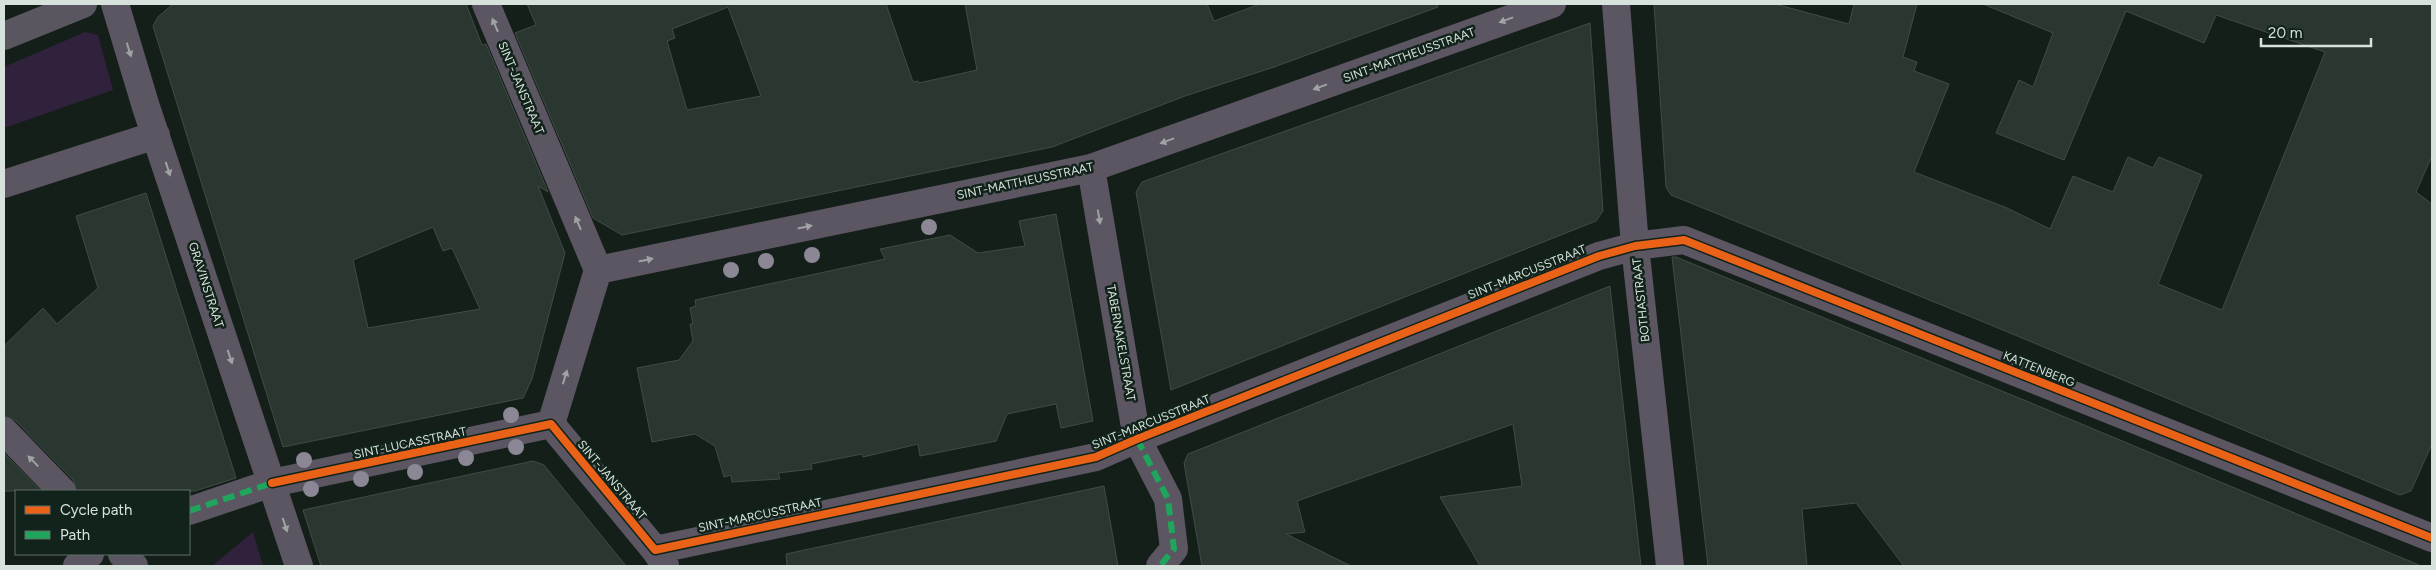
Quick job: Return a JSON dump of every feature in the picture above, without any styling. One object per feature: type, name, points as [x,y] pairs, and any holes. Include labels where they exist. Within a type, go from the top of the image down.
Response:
[{"type":"main road","points":[[4,25],[52,4]]},
{"type":"main road","points":[[4,36],[83,4]]},
{"type":"street","name":"GRAVINSTRAAT","points":[[115,4],[156,135],[299,566]]},
{"type":"street","name":"SINT-JANSTRAAT","points":[[486,4],[598,270]]},
{"type":"street","name":"SINT-MATTHEUSSTRAAT","points":[[598,270],[1091,168],[1552,4]]},
{"type":"street","name":"BOTHASTRAAT","points":[[1616,4],[1634,246],[1670,566]]},
{"type":"street","points":[[4,184],[156,135]]},
{"type":"street","name":"TABERNAKELSTRAAT","points":[[1091,168],[1137,439],[1168,499],[1174,549],[1160,566]]},
{"type":"street","name":"KATTENBERG","points":[[1634,246],[1684,240],[2431,534]]},
{"type":"street","name":"SINT-MARCUSSTRAAT","points":[[661,558],[1096,457],[1137,439],[1599,256],[1634,246]]},
{"type":"street","points":[[551,424],[598,270]]},
{"type":"street","name":"SINT-JANSTRAAT","points":[[551,424],[661,558]]},
{"type":"street","name":"SINT-LUCASSTRAAT","points":[[190,511],[272,484],[551,424]]},
{"type":"street","points":[[4,431],[61,490]]},
{"type":"street","points":[[77,566],[89,555]]},
{"type":"street","points":[[123,555],[134,566]]},
{"type":"shaded area","points":[[85,32],[98,35],[113,90],[4,128],[4,67]]},
{"type":"shaded area","points":[[253,532],[263,566],[212,566]]},
{"type":"building","points":[[173,4],[466,4],[482,45],[486,44],[548,192],[538,186],[565,253],[532,379],[523,398],[283,447],[153,26],[158,17]],"holes":[[[433,227],[443,251],[452,248],[480,309],[368,328],[353,260]]]},
{"type":"building","points":[[527,4],[886,4],[913,82],[918,81],[919,83],[977,70],[965,4],[1207,4],[1214,21],[1260,4],[1437,4],[1438,7],[1274,67],[1185,96],[1052,147],[622,235],[593,218],[515,33],[536,25]],"holes":[[[728,7],[761,96],[687,110],[667,41],[675,38],[672,29]]]},
{"type":"building","points":[[1654,4],[1775,4],[1849,24],[1854,4],[1917,4],[1903,57],[1917,62],[1914,71],[1949,84],[1914,172],[2007,208],[2050,229],[2073,176],[2113,192],[2128,157],[2153,168],[2159,157],[2202,175],[2158,284],[2222,310],[2325,52],[2216,15],[2204,43],[2126,11],[2064,160],[1996,133],[2019,80],[2033,87],[2053,33],[1983,4],[2432,4],[2432,156],[2416,192],[2432,204],[2432,444],[2411,491],[2400,495],[1986,323],[1671,195],[1666,187]]},
{"type":"building","points":[[1590,23],[1603,211],[1596,221],[1171,390],[1136,192],[1142,182]]},
{"type":"building","points":[[146,193],[236,478],[195,491],[77,490],[73,480],[15,420],[4,416],[4,346],[43,308],[57,324],[98,288],[76,216]]},
{"type":"building","points":[[1056,214],[1093,421],[1061,428],[1056,404],[1007,414],[996,441],[920,456],[918,444],[863,457],[862,454],[811,464],[812,469],[778,473],[780,479],[732,482],[731,475],[724,477],[715,446],[695,434],[652,442],[637,368],[679,360],[693,341],[690,324],[693,324],[690,308],[696,306],[695,300],[885,259],[880,249],[950,235],[978,253],[1025,246],[1019,221]]},
{"type":"building","points":[[1672,257],[1676,257],[2048,410],[2419,566],[1904,566],[1856,503],[1802,509],[1807,566],[1708,566]]},
{"type":"building","points":[[1610,286],[1641,566],[1480,566],[1440,497],[1522,486],[1513,424],[1297,501],[1305,532],[1286,534],[1351,566],[1202,566],[1184,463],[1188,454]]},
{"type":"building","points":[[4,453],[40,490],[4,491]]},
{"type":"building","points":[[533,461],[544,465],[626,566],[321,566],[303,510]]},
{"type":"building","points":[[1104,486],[1118,566],[787,566],[786,554]]},
{"type":"marked path","points":[[1137,439],[1168,499],[1174,549],[1160,566]]},
{"type":"marked path","points":[[190,511],[272,483]]},
{"type":"cycle path","points":[[272,483],[551,424],[655,550],[1096,457],[1137,439],[1599,256],[1635,246],[1684,240],[2432,538]]}]
